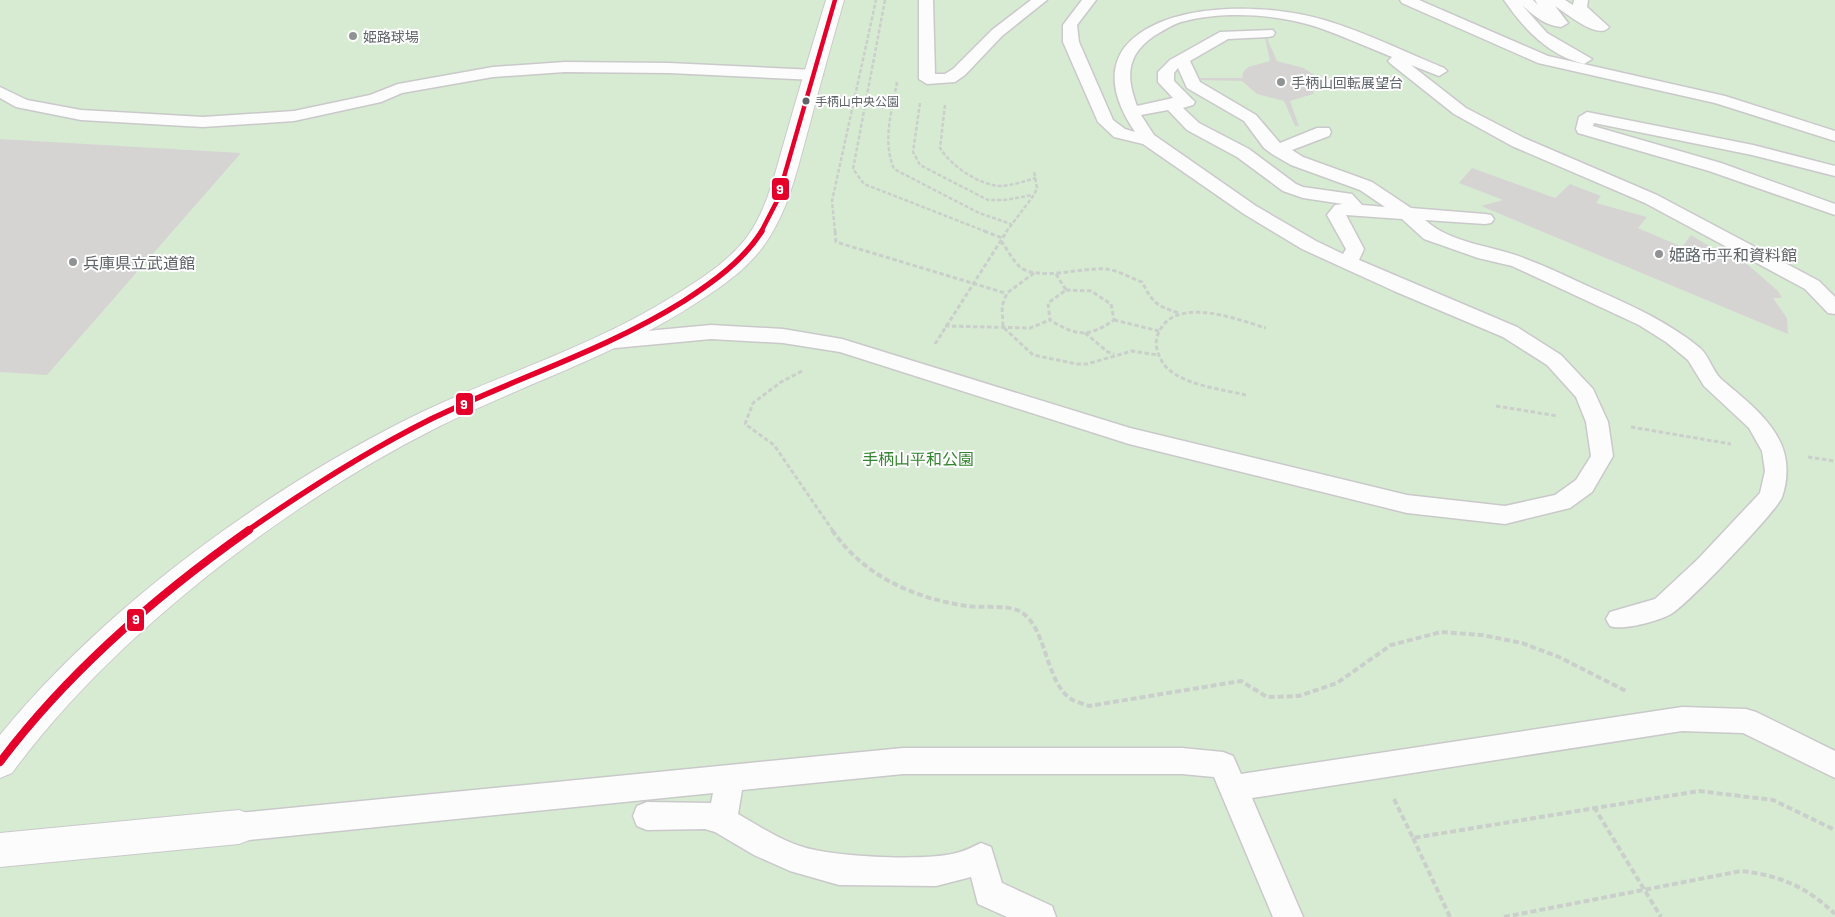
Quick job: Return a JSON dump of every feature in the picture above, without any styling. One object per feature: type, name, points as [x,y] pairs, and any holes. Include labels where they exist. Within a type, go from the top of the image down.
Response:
[{"type":"street","points":[[4,749],[124,628],[204,563],[306,490],[396,438],[455,407],[615,341],[671,310],[724,274],[751,247],[766,225],[777,201],[815,75],[835,0]]},
{"type":"street","points":[[0,850],[239,827]]},
{"type":"lane","points":[[926,0],[927,79],[949,80],[997,33],[1040,0]]},
{"type":"lane","points":[[1089,0],[1070,25],[1071,42],[1106,122],[1115,132],[1127,137],[1148,139]]},
{"type":"lane","points":[[1406,0],[1543,60],[1719,99]]},
{"type":"lane","points":[[1511,0],[1529,26],[1541,38],[1570,54],[1835,136]]},
{"type":"lane","points":[[1525,0],[1540,15],[1561,23],[1542,0]]},
{"type":"lane","points":[[1555,0],[1597,27],[1602,27],[1580,8],[1581,0]]},
{"type":"lane","points":[[615,341],[711,332],[784,336],[846,347],[1129,436],[1407,504],[1505,514],[1562,502],[1584,486],[1602,456],[1597,422],[1585,394],[1554,360],[1510,332],[1309,246],[1250,210],[1148,139],[1132,112],[1121,77],[1126,57],[1137,40],[1180,16],[1226,11],[1275,14],[1320,23],[1439,70]]},
{"type":"lane","points":[[1490,36],[1529,26]]},
{"type":"lane","points":[[1268,32],[1228,35],[1182,59],[1169,68],[1165,78],[1179,102],[1177,111],[1200,132],[1244,154],[1285,185],[1304,193],[1346,198],[1351,201],[1355,209]]},
{"type":"lane","points":[[1378,46],[1460,112],[1518,142],[1652,199],[1812,285],[1835,294]]},
{"type":"lane","points":[[1182,59],[1192,85],[1250,118],[1270,144],[1278,150],[1311,167],[1358,182],[1406,213],[1431,235],[1485,254],[1518,262],[1646,320],[1673,337],[1695,355],[1711,380],[1758,423],[1773,451],[1776,471],[1771,496],[1707,566],[1663,607],[1619,619]]},
{"type":"lane","points":[[0,92],[22,104],[81,115],[203,122],[294,116],[375,99],[398,89],[493,72],[565,67],[669,68],[815,75]]},
{"type":"lane","points":[[1132,112],[1179,102],[1225,104]]},
{"type":"lane","points":[[1835,171],[1753,150],[1587,117],[1584,129],[1715,167],[1835,210]]},
{"type":"lane","points":[[1278,150],[1323,132]]},
{"type":"lane","points":[[1348,263],[1355,249],[1336,215],[1341,209],[1485,219]]},
{"type":"lane","points":[[1812,285],[1835,308]]},
{"type":"lane","points":[[1232,788],[1378,764],[1682,719],[1746,721],[1835,765]]},
{"type":"lane","points":[[239,827],[903,762],[1182,762],[1222,765],[1288,917]]},
{"type":"lane","points":[[722,820],[730,778]]},
{"type":"lane","points":[[647,816],[705,815],[722,820],[764,845],[801,861],[839,870],[936,871],[963,866],[981,857],[989,893],[1017,908],[1041,917]]},
{"type":"path","points":[[876,0],[832,201],[836,242],[1005,293]]},
{"type":"path","points":[[885,0],[853,169],[864,184],[1001,239],[1020,267],[1034,273],[1056,274],[1070,270],[1107,270],[1142,282],[1153,302],[1162,308],[1180,314],[1213,312],[1266,328]]},
{"type":"path","points":[[898,76],[888,144],[889,160],[894,169],[979,213],[1011,224]]},
{"type":"path","points":[[927,79],[922,91],[915,138],[914,152],[916,161],[988,200],[1005,200],[1034,195]]},
{"type":"path","points":[[946,97],[940,148],[952,164],[993,185],[1008,185],[1036,178]]},
{"type":"path","points":[[920,370],[945,326],[1001,239],[1034,195],[1037,188],[1034,171]]},
{"type":"path","points":[[1034,273],[1005,293],[1001,308],[1003,326],[1033,355],[1087,364],[1115,354],[1142,351],[1157,354]]},
{"type":"path","points":[[1056,274],[1066,290]]},
{"type":"path","points":[[1050,320],[1048,303],[1066,290],[1091,291],[1111,304],[1114,320]]},
{"type":"path","points":[[1180,314],[1162,325],[1157,339],[1157,354],[1168,368],[1186,379],[1246,396]]},
{"type":"path","points":[[945,326],[1030,328],[1050,320]]},
{"type":"path","points":[[1050,320],[1070,333],[1097,333],[1114,320]]},
{"type":"path","points":[[1114,320],[1160,331]]},
{"type":"path","points":[[1085,333],[1108,352],[1115,354]]},
{"type":"path","points":[[846,347],[782,382],[753,403],[745,424],[774,445],[846,550],[876,575],[923,597],[968,606],[1017,610],[1035,626],[1057,684],[1071,699],[1089,706],[1242,681],[1267,697],[1299,696],[1337,682],[1391,645],[1441,632],[1482,636],[1522,643],[1559,657],[1629,692]]},
{"type":"path","points":[[1496,406],[1835,461]]},
{"type":"path","points":[[1378,764],[1450,917]]},
{"type":"path","points":[[1413,838],[1699,791],[1773,800],[1835,830]]},
{"type":"path","points":[[1594,807],[1661,917]]},
{"type":"path","points":[[1504,917],[1741,871],[1767,873],[1794,881],[1823,902],[1835,914]]},
{"type":"green space","name":"手柄山平和公園","points":[[0,0],[1835,0],[1835,917],[0,917]]},
{"type":"building","name":"手柄山回転展望台","points":[[1265,38],[1267,38],[1277,61],[1304,68],[1319,79],[1366,80],[1367,82],[1318,82],[1313,94],[1290,101],[1299,126],[1295,126],[1284,101],[1257,94],[1242,81],[1194,80],[1194,78],[1242,78],[1243,72],[1248,67],[1270,61]]},
{"type":"building","name":"兵庫県立武道館","points":[[0,139],[241,153],[47,375],[0,372]]},
{"type":"building","name":"姫路市平和資料館","points":[[1472,168],[1555,198],[1570,184],[1601,196],[1596,203],[1647,217],[1638,228],[1682,247],[1691,235],[1730,259],[1739,257],[1778,291],[1782,298],[1773,298],[1787,318],[1788,334],[1481,206],[1503,200],[1459,183]]},
{"type":"transit line","name":"9","points":[[0,762],[53,699],[122,631],[195,570],[273,513],[395,438],[432,419],[622,336],[659,316],[724,273],[750,248],[769,219],[777,201],[835,0]]},
{"type":"place","name":"姫路球場","points":[[353,36]]},
{"type":"place","name":"手柄山回転展望台","points":[[1281,82]]},
{"type":"place","name":"手柄山中央公園","points":[[806,101]]},
{"type":"place","name":"姫路市平和資料館","points":[[1659,254]]},
{"type":"place","name":"兵庫県立武道館","points":[[73,262]]}]
